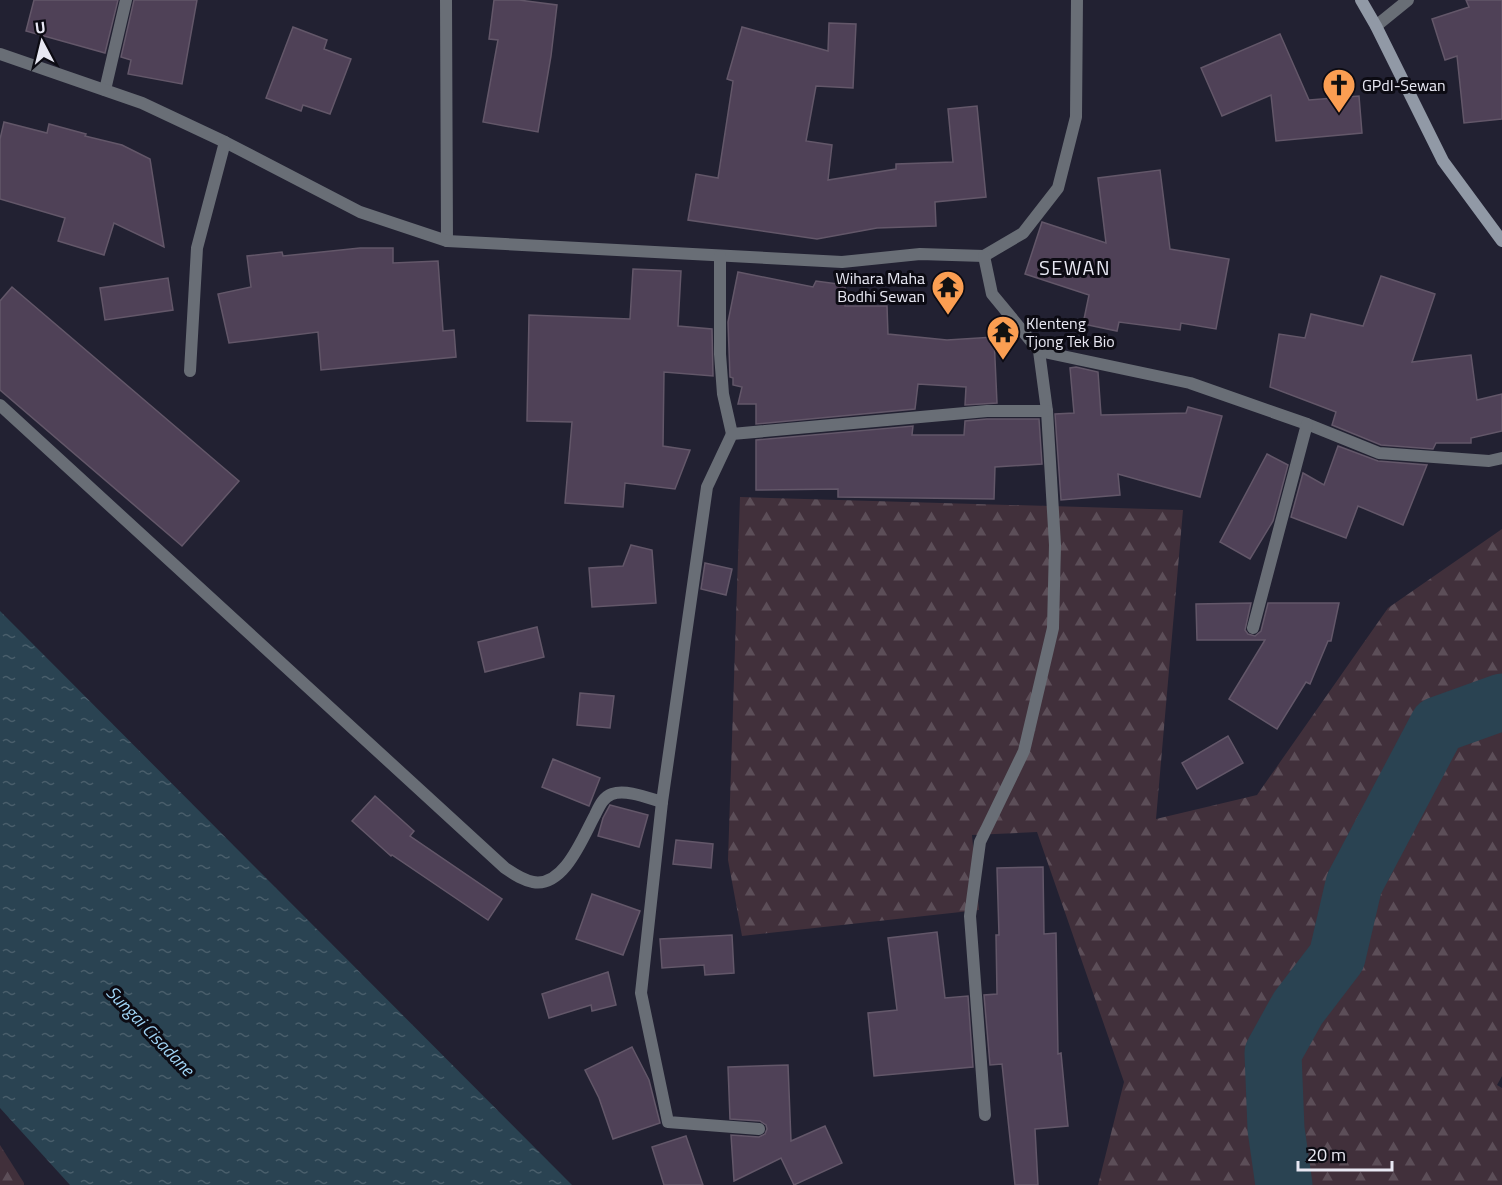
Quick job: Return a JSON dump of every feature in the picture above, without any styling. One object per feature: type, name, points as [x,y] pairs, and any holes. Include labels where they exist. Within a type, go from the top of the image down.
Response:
[{"type":"street","points":[[105,90],[126,0]]},
{"type":"street","points":[[446,0],[447,241]]},
{"type":"street","points":[[0,54],[142,103],[225,142],[360,212],[447,241],[842,262],[921,254],[984,256],[1023,233],[1058,188],[1076,117],[1077,0]]},
{"type":"street","points":[[1361,0],[1443,161],[1502,241]]},
{"type":"street","points":[[1376,26],[1408,0]]},
{"type":"street","points":[[190,371],[198,248],[225,142]]},
{"type":"street","points":[[720,256],[720,364],[723,394],[732,434],[707,487],[662,801],[641,993],[668,1122],[759,1129]]},
{"type":"street","points":[[984,256],[992,294],[1039,351],[1047,411],[1055,545],[1053,628],[1024,751],[980,842],[970,916],[985,1115]]},
{"type":"street","points":[[1039,351],[1190,383],[1307,424],[1379,453],[1490,461],[1502,458]]},
{"type":"street","points":[[0,405],[504,868],[523,880],[535,883],[546,882],[556,877],[568,864],[606,797],[619,793],[662,801]]},
{"type":"street","points":[[732,434],[987,411],[1047,411]]},
{"type":"street","points":[[1253,628],[1307,424]]},
{"type":"green space","points":[[740,497],[1183,510],[1156,819],[1257,795],[1388,608],[1502,529],[1502,1076],[1497,1085],[1502,1088],[1502,1185],[1098,1185],[1124,1082],[1037,832],[972,835],[979,910],[742,936],[728,860]]},
{"type":"green space","points":[[0,1145],[24,1183],[24,1185],[0,1185]]},
{"type":"water","name":"Sungai Cisadane","points":[[0,611],[572,1185],[70,1185],[0,1108]]},
{"type":"building","points":[[34,0],[118,0],[105,53],[26,31]]},
{"type":"building","points":[[134,0],[197,0],[182,84],[128,74],[131,60],[121,57]]},
{"type":"building","points":[[494,0],[519,0],[557,5],[538,132],[483,122],[498,40],[489,39]]},
{"type":"building","points":[[1466,0],[1502,0],[1502,119],[1464,123],[1457,56],[1445,60],[1432,19],[1469,7]]},
{"type":"building","points":[[829,23],[856,24],[853,88],[816,86],[806,141],[832,145],[828,180],[896,169],[896,164],[953,162],[948,109],[977,106],[986,197],[935,202],[936,226],[877,228],[817,239],[688,220],[696,174],[718,178],[733,81],[727,79],[742,27],[828,51]]},
{"type":"building","points":[[293,27],[327,40],[324,49],[351,59],[330,114],[303,105],[301,111],[266,98]]},
{"type":"building","points":[[1280,34],[1309,100],[1359,96],[1362,133],[1276,141],[1271,95],[1222,116],[1201,68]]},
{"type":"building","points":[[4,122],[47,133],[49,124],[122,145],[150,159],[164,247],[114,223],[104,255],[58,241],[65,218],[0,199],[0,139]]},
{"type":"building","points":[[1160,170],[1170,249],[1229,259],[1216,329],[1181,323],[1180,330],[1119,322],[1117,331],[1083,324],[1089,295],[1025,274],[1042,222],[1106,243],[1098,178]]},
{"type":"building","points":[[360,248],[393,248],[393,263],[438,261],[443,331],[454,330],[456,357],[321,370],[318,332],[229,343],[218,294],[251,287],[247,256],[282,252],[283,256]]},
{"type":"building","points":[[633,269],[681,271],[678,326],[712,329],[713,376],[664,372],[663,446],[690,450],[675,489],[625,483],[623,507],[565,503],[572,422],[527,421],[529,315],[630,319]]},
{"type":"building","points":[[738,272],[813,287],[816,281],[845,285],[845,306],[887,306],[888,334],[947,340],[994,337],[997,403],[965,405],[966,387],[918,384],[915,409],[756,424],[756,404],[738,404],[742,387],[733,385],[733,378],[730,377],[728,322]]},
{"type":"building","points":[[1381,276],[1435,294],[1412,362],[1471,355],[1477,400],[1502,394],[1502,431],[1471,438],[1471,443],[1436,443],[1433,449],[1381,445],[1332,425],[1336,412],[1270,387],[1279,334],[1305,338],[1311,314],[1363,326]]},
{"type":"building","points":[[168,278],[173,310],[105,320],[100,288]]},
{"type":"building","points":[[12,287],[239,481],[182,546],[0,390],[0,301]]},
{"type":"building","points":[[1076,367],[1098,372],[1101,415],[1186,413],[1188,407],[1222,416],[1200,497],[1118,474],[1120,495],[1061,500],[1055,414],[1074,413],[1070,368]]},
{"type":"building","points":[[1039,419],[1042,464],[995,467],[994,499],[838,497],[838,489],[756,490],[756,440],[913,426],[912,435],[964,435],[965,421]]},
{"type":"building","points":[[1338,446],[1378,461],[1427,465],[1403,525],[1358,506],[1346,538],[1291,517],[1303,473],[1324,485]]},
{"type":"building","points":[[1267,454],[1288,465],[1273,521],[1250,559],[1220,542]]},
{"type":"building","points":[[631,545],[652,550],[656,603],[592,607],[589,568],[623,566]]},
{"type":"building","points":[[705,563],[732,569],[726,595],[701,589]]},
{"type":"building","points":[[1251,603],[1245,630],[1248,634],[1255,636],[1261,631],[1268,603],[1339,603],[1331,641],[1328,641],[1310,684],[1306,682],[1277,729],[1229,699],[1265,640],[1197,640],[1196,604]]},
{"type":"building","points":[[537,627],[544,657],[485,672],[478,642]]},
{"type":"building","points":[[580,693],[614,696],[610,728],[577,725]]},
{"type":"building","points":[[1228,736],[1243,763],[1197,789],[1182,763]]},
{"type":"building","points":[[553,759],[600,778],[589,806],[542,787]]},
{"type":"building","points":[[375,796],[414,831],[410,836],[502,899],[488,920],[391,856],[352,821]]},
{"type":"building","points":[[610,805],[648,815],[639,847],[598,836],[603,818]]},
{"type":"building","points":[[676,840],[713,844],[711,868],[673,864]]},
{"type":"building","points":[[1043,867],[1044,934],[1056,933],[1058,1054],[1061,1053],[1068,1126],[1035,1129],[1038,1185],[1015,1185],[1002,1064],[990,1065],[984,995],[997,994],[996,935],[999,935],[997,868]]},
{"type":"building","points":[[592,894],[640,911],[623,955],[576,939]]},
{"type":"building","points":[[937,932],[945,998],[968,996],[973,1067],[874,1076],[868,1013],[897,1010],[888,938]]},
{"type":"building","points":[[732,935],[734,973],[705,975],[704,965],[662,968],[660,939]]},
{"type":"building","points":[[608,972],[616,1005],[592,1011],[591,1005],[549,1018],[542,994]]},
{"type":"building","points":[[632,1047],[649,1080],[660,1123],[613,1139],[599,1098],[585,1070]]},
{"type":"building","points":[[788,1065],[791,1141],[825,1126],[842,1163],[794,1185],[781,1158],[734,1181],[731,1135],[759,1137],[765,1134],[767,1129],[766,1125],[760,1121],[730,1119],[728,1067]]},
{"type":"building","points":[[686,1136],[703,1185],[664,1185],[652,1147]]},
{"type":"waterway","points":[[1284,1185],[1276,1129],[1273,1053],[1298,1008],[1337,957],[1354,884],[1438,725],[1502,702]]},
{"type":"place","name":"GPdI-Sewan","points":[[1339,114]]},
{"type":"place","name":"Wihara Maha Bodhi Sewan","points":[[948,316]]},
{"type":"place","name":"Klenteng Tjong Tek Bio","points":[[1003,361]]},
{"type":"district","name":"SEWAN","points":[[1075,268]]}]
